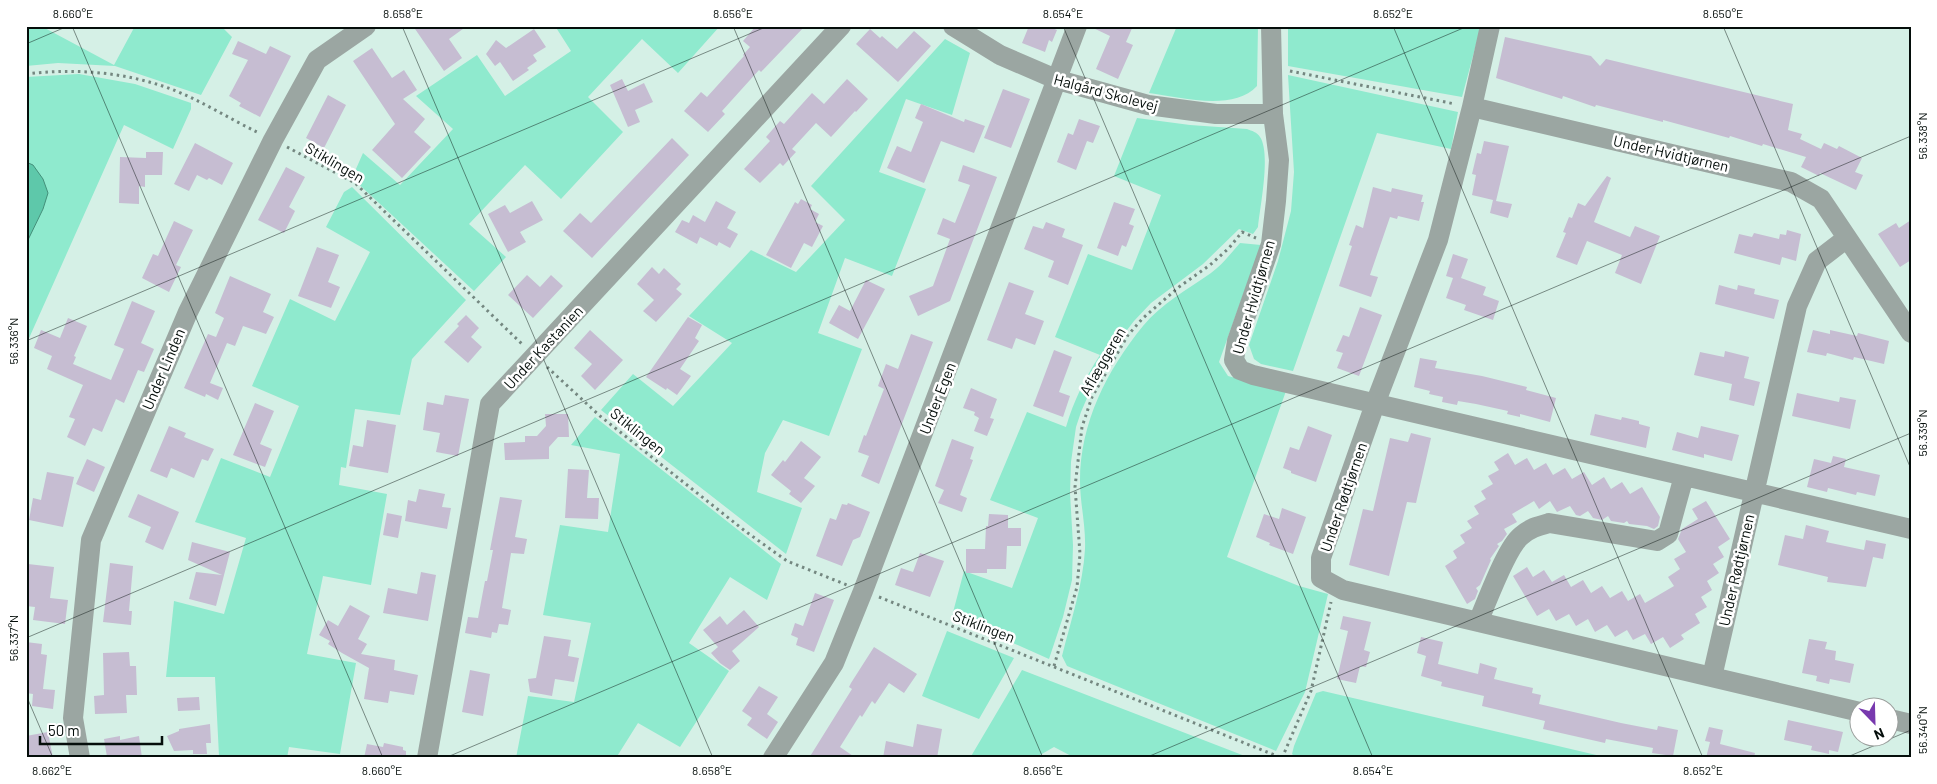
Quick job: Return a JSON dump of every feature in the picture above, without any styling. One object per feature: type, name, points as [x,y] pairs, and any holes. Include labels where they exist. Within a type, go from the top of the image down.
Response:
[{"type":"street","name":"Under Linden","points":[[80,758],[73,718],[91,540],[188,312],[273,140],[317,60],[366,26]]},
{"type":"street","name":"Under Kastanien","points":[[427,758],[490,404],[841,26]]},
{"type":"street","name":"Halgård Skolevej","points":[[953,26],[1000,55],[1058,80],[1148,105],[1216,114],[1273,114]]},
{"type":"street","name":"Under Egen","points":[[773,758],[834,663],[863,592],[1077,26]]},
{"type":"street","points":[[1271,26],[1273,114]]},
{"type":"street","points":[[1375,404],[1438,240],[1472,107],[1490,26]]},
{"type":"street","name":"Under Hvidtjørnen","points":[[1472,107],[1790,182],[1821,199],[1911,333]]},
{"type":"street","name":"Under Hvidtjørnen","points":[[1273,114],[1279,160],[1270,244],[1237,341],[1234,360],[1240,370],[1253,376],[1911,529]]},
{"type":"street","points":[[1754,492],[1797,306],[1817,261],[1847,238]]},
{"type":"street","name":"Under Rødtjørnen","points":[[1335,586],[1321,578],[1322,558],[1375,404]]},
{"type":"street","points":[[1478,622],[1508,554],[1520,537],[1534,527],[1549,523],[1657,541],[1668,534],[1684,476]]},
{"type":"street","name":"Under Rødtjørnen","points":[[1712,677],[1754,492]]},
{"type":"street","points":[[1335,586],[1343,590],[1850,710]]},
{"type":"path","points":[[1272,68],[1472,107]]},
{"type":"path","name":"Stiklingen","points":[[26,74],[75,70],[112,74],[171,89],[355,183],[534,356],[600,416],[787,561],[1282,758]]},
{"type":"path","name":"Aflæggeren","points":[[1054,666],[1077,587],[1080,554],[1075,487],[1077,457],[1082,427],[1092,397],[1128,335],[1159,303],[1210,266],[1242,232],[1270,244]]},
{"type":"path","points":[[1282,758],[1311,691],[1335,586]]},
{"type":"shaded area","points":[[26,26],[41,26],[114,65],[135,26],[221,26],[232,37],[201,95],[115,66],[58,63],[26,66]]},
{"type":"shaded area","points":[[555,26],[720,26],[678,73],[642,39],[588,97],[623,132],[561,199],[525,165],[469,224],[506,257],[474,291],[352,178],[363,153],[400,185],[453,129],[416,96],[477,55],[505,96],[571,51]]},
{"type":"shaded area","points":[[1177,26],[1258,26],[1257,86],[1247,94],[1234,99],[1220,101],[1206,101],[1149,93]]},
{"type":"shaded area","points":[[1288,26],[1481,26],[1462,97],[1288,66]]},
{"type":"shaded area","points":[[945,39],[970,53],[952,115],[906,99],[879,172],[926,189],[892,276],[845,258],[818,333],[862,349],[829,436],[783,420],[765,453],[757,492],[802,508],[786,554],[601,410],[633,374],[673,406],[732,343],[689,316],[751,250],[796,272],[845,220],[811,186]]},
{"type":"shaded area","points":[[79,74],[135,84],[191,103],[191,109],[173,149],[124,125],[26,345],[26,244],[43,209],[33,165],[26,162],[26,77]]},
{"type":"shaded area","points":[[1288,75],[1458,112],[1451,149],[1377,133],[1293,371],[1261,364],[1254,359],[1249,345],[1278,261],[1291,211],[1294,172]]},
{"type":"shaded area","points":[[1137,118],[1190,125],[1247,129],[1257,134],[1260,137],[1265,155],[1258,227],[1253,234],[1239,229],[1203,264],[1151,303],[1134,321],[1103,361],[1076,427],[1071,462],[1070,493],[1073,545],[1072,580],[1063,617],[1049,659],[952,616],[964,571],[1012,588],[1038,518],[990,500],[1027,412],[1066,427],[1080,389],[1100,355],[1055,337],[1088,254],[1132,270],[1161,195],[1114,176]]},
{"type":"shaded area","points":[[26,162],[33,165],[43,179],[48,193],[43,209],[26,244]]},
{"type":"shaded area","points":[[352,187],[466,300],[412,359],[400,415],[355,409],[346,468],[341,467],[339,485],[387,494],[371,585],[323,576],[307,654],[356,663],[340,754],[289,747],[287,758],[177,758],[219,756],[215,677],[166,677],[174,601],[224,614],[246,538],[195,522],[221,458],[270,477],[299,406],[252,386],[290,299],[335,321],[370,252],[326,227],[344,192]]},
{"type":"shaded area","points":[[1240,243],[1261,245],[1219,362],[1228,376],[1286,391],[1227,557],[1299,586],[1328,594],[1305,692],[1276,751],[1067,666],[1062,656],[1084,562],[1085,540],[1080,489],[1081,459],[1090,418],[1098,398],[1118,361],[1150,318],[1175,297],[1215,270]]},
{"type":"shaded area","points":[[595,417],[781,564],[767,600],[730,577],[689,643],[729,671],[680,747],[638,723],[616,758],[516,758],[528,696],[574,702],[591,623],[543,615],[560,525],[608,532],[620,454],[571,445]]},
{"type":"shaded area","points":[[947,631],[1014,658],[979,719],[922,696]]},
{"type":"shaded area","points":[[1022,670],[1250,758],[1075,758],[1054,747],[1035,758],[970,758]]},
{"type":"shaded area","points":[[1323,691],[1609,758],[1296,758],[1292,754],[1294,746],[1316,693]]},
{"type":"building","points":[[413,26],[467,26],[449,39],[462,58],[444,71]]},
{"type":"building","points":[[756,26],[805,26],[761,72],[759,70],[722,111],[725,114],[708,132],[684,111],[701,92],[707,97],[744,56],[750,47],[743,41]]},
{"type":"building","points":[[1029,26],[1047,26],[1057,30],[1052,42],[1049,40],[1045,52],[1022,43]]},
{"type":"building","points":[[1089,26],[1133,26],[1126,42],[1133,45],[1118,79],[1096,69],[1110,36]]},
{"type":"building","points":[[534,29],[546,47],[533,55],[537,61],[527,68],[529,70],[513,81],[500,62],[495,66],[486,54],[496,40],[506,48]]},
{"type":"building","points":[[870,29],[880,38],[882,36],[897,49],[914,31],[931,46],[898,82],[856,44]]},
{"type":"building","points":[[1505,37],[1591,56],[1600,66],[1606,59],[1793,104],[1788,130],[1802,134],[1800,139],[1821,149],[1824,143],[1837,149],[1839,146],[1862,158],[1855,172],[1863,175],[1856,190],[1820,173],[1819,176],[1801,167],[1806,157],[1763,144],[1762,146],[1730,136],[1729,138],[1663,120],[1663,122],[1596,105],[1595,107],[1563,96],[1562,99],[1496,78]]},
{"type":"building","points":[[238,41],[266,54],[270,46],[291,56],[260,117],[239,106],[241,103],[229,96],[248,60],[232,54]]},
{"type":"building","points":[[372,48],[392,78],[404,70],[417,90],[403,99],[425,119],[414,132],[431,147],[402,178],[372,150],[395,124],[353,61]]},
{"type":"building","points":[[622,79],[628,91],[644,83],[653,102],[635,110],[640,122],[628,127],[610,85]]},
{"type":"building","points":[[847,79],[868,99],[831,137],[816,123],[792,149],[796,152],[783,166],[780,163],[760,183],[744,169],[770,141],[766,137],[780,121],[784,124],[812,93],[824,104]]},
{"type":"building","points":[[1003,89],[1030,99],[1011,148],[984,138]]},
{"type":"building","points":[[328,95],[346,105],[324,148],[306,138]]},
{"type":"building","points":[[921,104],[964,122],[965,119],[985,126],[974,153],[941,141],[924,183],[887,168],[897,146],[911,152],[923,122],[915,118]]},
{"type":"building","points":[[1079,119],[1100,126],[1093,143],[1087,141],[1076,170],[1057,162],[1068,133],[1073,135]]},
{"type":"building","points":[[672,138],[689,155],[592,258],[563,231],[580,213],[591,223]]},
{"type":"building","points":[[1484,141],[1509,146],[1496,201],[1512,204],[1508,218],[1490,213],[1493,200],[1472,195],[1476,175],[1472,174],[1477,153],[1481,154]]},
{"type":"building","points":[[195,143],[233,163],[222,185],[209,178],[207,180],[197,175],[189,191],[174,184]]},
{"type":"building","points":[[146,152],[163,152],[162,175],[145,175],[145,187],[139,186],[139,204],[119,203],[120,157],[146,158]]},
{"type":"building","points":[[963,165],[997,177],[950,301],[918,316],[909,296],[933,286],[950,239],[937,234],[943,218],[955,223],[970,185],[958,181]]},
{"type":"building","points":[[286,167],[305,177],[289,207],[295,211],[284,233],[258,220]]},
{"type":"building","points":[[1607,176],[1611,178],[1594,222],[1630,237],[1635,226],[1660,236],[1641,284],[1615,273],[1622,255],[1587,241],[1577,265],[1556,257],[1566,233],[1563,232],[1569,217],[1572,218],[1578,203],[1585,206]]},
{"type":"building","points":[[1373,187],[1391,192],[1392,188],[1423,195],[1421,202],[1424,202],[1419,221],[1398,216],[1397,219],[1390,217],[1370,275],[1378,277],[1371,297],[1339,286],[1352,246],[1349,245],[1356,225],[1363,228]]},
{"type":"building","points":[[801,199],[812,205],[810,209],[819,214],[815,222],[823,226],[812,247],[804,243],[791,268],[766,255],[795,202],[798,204]]},
{"type":"building","points":[[532,201],[543,220],[520,232],[526,242],[508,252],[488,214],[505,205],[510,213]]},
{"type":"building","points":[[716,201],[736,212],[727,228],[738,234],[730,248],[719,242],[717,246],[700,237],[697,244],[675,232],[682,220],[689,223],[693,215],[705,222]]},
{"type":"building","points":[[1114,202],[1135,209],[1129,224],[1134,226],[1126,247],[1122,245],[1118,256],[1097,248]]},
{"type":"building","points":[[1911,220],[1911,260],[1900,267],[1878,234],[1896,223],[1899,228]]},
{"type":"building","points":[[174,221],[193,230],[176,265],[181,267],[169,292],[142,278],[153,254],[158,256]]},
{"type":"building","points":[[1046,222],[1065,229],[1062,237],[1083,245],[1068,285],[1048,277],[1054,261],[1024,249],[1033,226],[1043,229]]},
{"type":"building","points":[[1787,230],[1801,234],[1796,261],[1782,257],[1780,265],[1734,253],[1739,234],[1752,237],[1754,233],[1779,239],[1780,234],[1786,235]]},
{"type":"building","points":[[317,247],[339,255],[328,282],[340,287],[331,308],[298,296]]},
{"type":"building","points":[[1453,254],[1468,259],[1461,278],[1486,287],[1483,295],[1499,301],[1493,320],[1464,310],[1466,305],[1446,298],[1453,278],[1446,276]]},
{"type":"building","points":[[652,267],[659,274],[664,268],[681,284],[676,289],[682,294],[656,322],[643,311],[654,300],[637,284]]},
{"type":"building","points":[[527,275],[540,287],[551,275],[563,286],[533,318],[508,295]]},
{"type":"building","points":[[230,276],[271,294],[263,312],[274,317],[266,334],[243,326],[235,346],[227,343],[210,383],[223,388],[218,400],[206,394],[205,397],[184,388],[208,334],[216,337],[224,318],[215,313]]},
{"type":"building","points":[[866,280],[885,289],[858,339],[829,323],[839,305],[850,311]]},
{"type":"building","points":[[1009,282],[1034,291],[1025,314],[1044,321],[1035,345],[1016,338],[1012,349],[987,340]]},
{"type":"building","points":[[1719,285],[1737,290],[1738,285],[1755,289],[1754,294],[1779,300],[1774,319],[1715,304]]},
{"type":"building","points":[[132,301],[155,311],[141,343],[154,349],[144,372],[138,370],[124,403],[116,399],[102,432],[93,428],[85,446],[67,437],[75,419],[69,417],[83,385],[47,369],[52,356],[34,348],[41,330],[60,338],[68,318],[87,326],[74,356],[76,357],[73,364],[111,380],[124,349],[114,345]]},
{"type":"building","points":[[1360,307],[1382,315],[1359,376],[1337,368],[1343,353],[1336,351],[1343,335],[1349,337]]},
{"type":"building","points":[[466,315],[479,328],[471,337],[482,347],[468,363],[444,342],[459,326],[457,324]]},
{"type":"building","points":[[688,317],[702,325],[695,338],[699,341],[680,369],[691,376],[677,395],[646,377]]},
{"type":"building","points":[[590,330],[623,360],[595,390],[581,376],[592,364],[574,348]]},
{"type":"building","points":[[1813,330],[1830,334],[1830,330],[1857,336],[1858,333],[1889,341],[1884,364],[1854,357],[1853,360],[1827,353],[1826,356],[1807,352]]},
{"type":"building","points":[[911,334],[933,342],[879,484],[861,476],[869,456],[858,452],[884,389],[878,386],[886,364],[898,369]]},
{"type":"building","points":[[1054,350],[1072,357],[1059,392],[1070,396],[1063,417],[1033,406]]},
{"type":"building","points":[[1725,351],[1749,357],[1744,378],[1760,382],[1754,406],[1729,400],[1732,384],[1694,375],[1700,352],[1724,357]]},
{"type":"building","points":[[1420,358],[1437,361],[1435,368],[1482,376],[1527,387],[1526,390],[1556,398],[1550,422],[1520,414],[1520,417],[1507,414],[1508,411],[1476,404],[1458,401],[1457,405],[1442,402],[1443,397],[1429,394],[1430,391],[1414,387]]},
{"type":"building","points":[[971,388],[997,399],[990,418],[994,419],[987,436],[974,431],[979,418],[974,415],[975,412],[963,408]]},
{"type":"building","points":[[1797,393],[1839,402],[1840,397],[1856,400],[1850,429],[1792,416]]},
{"type":"building","points":[[445,395],[469,399],[458,456],[436,452],[440,433],[423,430],[427,402],[443,405]]},
{"type":"building","points":[[255,403],[274,411],[260,444],[272,449],[265,467],[233,455]]},
{"type":"building","points":[[545,414],[568,414],[569,437],[558,437],[549,447],[549,459],[505,460],[504,443],[525,442],[525,436],[537,436],[546,426]]},
{"type":"building","points":[[1595,414],[1621,420],[1622,417],[1639,421],[1639,424],[1650,427],[1646,448],[1590,435]]},
{"type":"building","points":[[367,420],[396,425],[388,473],[349,466],[353,445],[363,447]]},
{"type":"building","points":[[169,426],[186,433],[184,437],[214,449],[208,461],[202,459],[194,478],[171,468],[167,478],[150,471]]},
{"type":"building","points":[[1308,426],[1332,435],[1316,482],[1283,468],[1290,447],[1299,450]]},
{"type":"building","points":[[1701,426],[1739,435],[1732,461],[1704,454],[1704,458],[1672,450],[1677,432],[1698,438]]},
{"type":"building","points":[[1411,433],[1431,438],[1416,503],[1407,502],[1389,576],[1349,565],[1363,509],[1373,511],[1390,438],[1408,442]]},
{"type":"building","points":[[952,439],[974,447],[970,459],[973,460],[960,495],[967,498],[962,512],[938,503],[944,490],[935,486]]},
{"type":"building","points":[[801,441],[821,457],[804,478],[815,486],[801,503],[789,494],[791,491],[771,475],[783,460],[785,462]]},
{"type":"building","points":[[1508,453],[1515,465],[1527,458],[1534,470],[1546,463],[1553,475],[1565,468],[1572,479],[1584,472],[1592,485],[1604,477],[1611,489],[1622,482],[1630,494],[1642,487],[1660,517],[1658,526],[1654,529],[1647,526],[1629,524],[1627,521],[1624,523],[1611,521],[1608,516],[1602,520],[1593,518],[1588,511],[1580,516],[1576,515],[1570,506],[1557,512],[1550,501],[1539,509],[1534,501],[1512,514],[1517,522],[1504,529],[1507,534],[1497,544],[1499,546],[1490,559],[1480,585],[1476,588],[1478,591],[1475,599],[1467,604],[1445,566],[1457,558],[1453,551],[1465,543],[1460,535],[1472,528],[1467,521],[1479,514],[1474,506],[1486,499],[1481,491],[1493,484],[1488,476],[1499,470],[1494,462]]},
{"type":"building","points":[[1833,456],[1846,459],[1844,467],[1880,475],[1875,496],[1857,492],[1856,495],[1828,488],[1827,492],[1807,487],[1814,459],[1831,463]]},
{"type":"building","points":[[87,459],[105,467],[94,492],[76,484]]},
{"type":"building","points":[[568,469],[589,470],[587,498],[599,498],[598,519],[565,518]]},
{"type":"building","points":[[47,472],[74,477],[63,527],[29,520],[33,498],[41,500]]},
{"type":"building","points":[[419,489],[445,494],[442,507],[451,508],[447,529],[405,521],[408,500],[416,502]]},
{"type":"building","points":[[138,494],[179,512],[163,550],[145,542],[151,527],[128,517]]},
{"type":"building","points":[[500,497],[522,500],[515,537],[527,539],[524,554],[511,553],[502,608],[511,610],[508,625],[499,624],[497,633],[492,632],[491,638],[465,633],[468,617],[478,618],[493,550],[490,550]]},
{"type":"building","points":[[1706,501],[1730,539],[1718,547],[1724,557],[1713,564],[1719,573],[1707,581],[1712,590],[1701,597],[1707,607],[1695,614],[1700,623],[1681,635],[1684,639],[1670,648],[1663,637],[1651,644],[1645,634],[1633,640],[1627,630],[1615,637],[1607,625],[1595,632],[1588,619],[1576,626],[1569,614],[1556,621],[1549,609],[1537,616],[1513,576],[1527,567],[1533,577],[1544,570],[1552,582],[1564,575],[1571,587],[1583,580],[1591,593],[1602,586],[1610,598],[1622,591],[1628,601],[1640,594],[1645,603],[1674,586],[1668,577],[1680,569],[1674,559],[1686,552],[1678,539],[1682,529],[1698,519],[1692,509]]},
{"type":"building","points":[[848,503],[870,512],[860,537],[853,540],[842,566],[816,556],[830,518],[836,520],[842,504],[847,505]]},
{"type":"building","points":[[1282,508],[1306,517],[1293,554],[1269,545],[1270,543],[1256,537],[1264,514],[1279,519]]},
{"type":"building","points":[[387,513],[402,516],[398,538],[383,535]]},
{"type":"building","points":[[989,514],[1008,515],[1008,528],[1021,528],[1021,546],[1007,546],[1006,569],[987,569],[987,573],[966,573],[966,549],[985,549],[986,526],[988,526]]},
{"type":"building","points":[[1806,525],[1829,531],[1826,542],[1864,550],[1866,540],[1886,544],[1883,559],[1873,557],[1866,587],[1827,582],[1828,577],[1778,565],[1785,535],[1803,539]]},
{"type":"building","points":[[192,542],[230,552],[216,606],[189,599],[196,572],[222,575],[188,560]]},
{"type":"building","points":[[920,553],[944,561],[930,597],[895,585],[901,568],[913,572]]},
{"type":"building","points":[[110,563],[133,566],[129,611],[132,611],[131,625],[103,622]]},
{"type":"building","points":[[28,564],[54,567],[50,598],[68,600],[65,624],[33,620],[35,607],[26,606],[29,583],[26,583]]},
{"type":"building","points":[[421,572],[436,575],[428,621],[383,613],[388,588],[417,594]]},
{"type":"building","points":[[815,593],[834,600],[814,652],[796,645],[798,638],[791,635],[795,623],[803,626]]},
{"type":"building","points":[[350,605],[370,616],[358,639],[367,644],[361,654],[395,660],[394,670],[418,675],[414,695],[390,691],[388,703],[364,699],[369,668],[328,644],[330,641],[319,635],[328,620],[338,626]]},
{"type":"building","points":[[744,610],[759,627],[732,651],[740,661],[730,670],[711,653],[718,647],[703,630],[720,616],[727,625]]},
{"type":"building","points":[[1343,616],[1371,622],[1364,650],[1370,652],[1366,667],[1360,666],[1356,683],[1337,679],[1348,631],[1340,629]]},
{"type":"building","points":[[544,636],[571,640],[568,656],[579,658],[574,682],[555,679],[552,696],[530,692],[528,679],[536,678]]},
{"type":"building","points":[[1421,637],[1443,642],[1438,664],[1478,674],[1480,663],[1497,668],[1494,679],[1533,688],[1532,693],[1541,695],[1539,704],[1657,730],[1658,726],[1678,730],[1673,756],[1652,753],[1653,748],[1606,739],[1605,743],[1543,729],[1545,721],[1482,706],[1484,696],[1441,686],[1442,682],[1421,676],[1426,656],[1417,653]]},
{"type":"building","points":[[1809,639],[1827,642],[1825,649],[1836,651],[1835,660],[1854,664],[1850,683],[1830,679],[1829,684],[1816,681],[1817,676],[1802,673]]},
{"type":"building","points":[[26,642],[42,644],[41,654],[47,655],[43,689],[55,690],[53,709],[32,706],[33,694],[26,693]]},
{"type":"building","points":[[874,647],[917,674],[904,693],[889,683],[875,704],[872,701],[862,717],[860,715],[840,747],[856,758],[809,758],[852,689],[849,687],[851,683]]},
{"type":"building","points":[[129,652],[130,666],[136,666],[137,695],[126,695],[127,713],[95,714],[94,696],[104,695],[103,653]]},
{"type":"building","points":[[470,670],[490,674],[483,716],[462,712]]},
{"type":"building","points":[[759,686],[778,697],[767,714],[778,722],[767,739],[747,725],[752,718],[742,711]]},
{"type":"building","points":[[199,697],[200,710],[178,711],[177,698]]},
{"type":"building","points":[[1788,720],[1843,732],[1838,752],[1829,750],[1829,754],[1811,750],[1812,746],[1784,740]]},
{"type":"building","points":[[210,724],[211,743],[206,743],[207,754],[193,754],[193,750],[174,751],[167,736],[179,731],[179,729]]},
{"type":"building","points":[[917,724],[942,729],[937,758],[883,758],[886,741],[913,747]]},
{"type":"building","points":[[1709,727],[1723,730],[1720,744],[1755,753],[1754,758],[1706,758],[1710,742],[1705,741]]},
{"type":"building","points":[[48,732],[53,758],[29,758],[26,736]]},
{"type":"building","points":[[120,736],[120,740],[139,736],[142,758],[119,758],[118,755],[107,757],[104,739]]},
{"type":"building","points":[[384,743],[403,747],[403,750],[406,751],[406,758],[364,758],[367,744],[383,747]]}]
